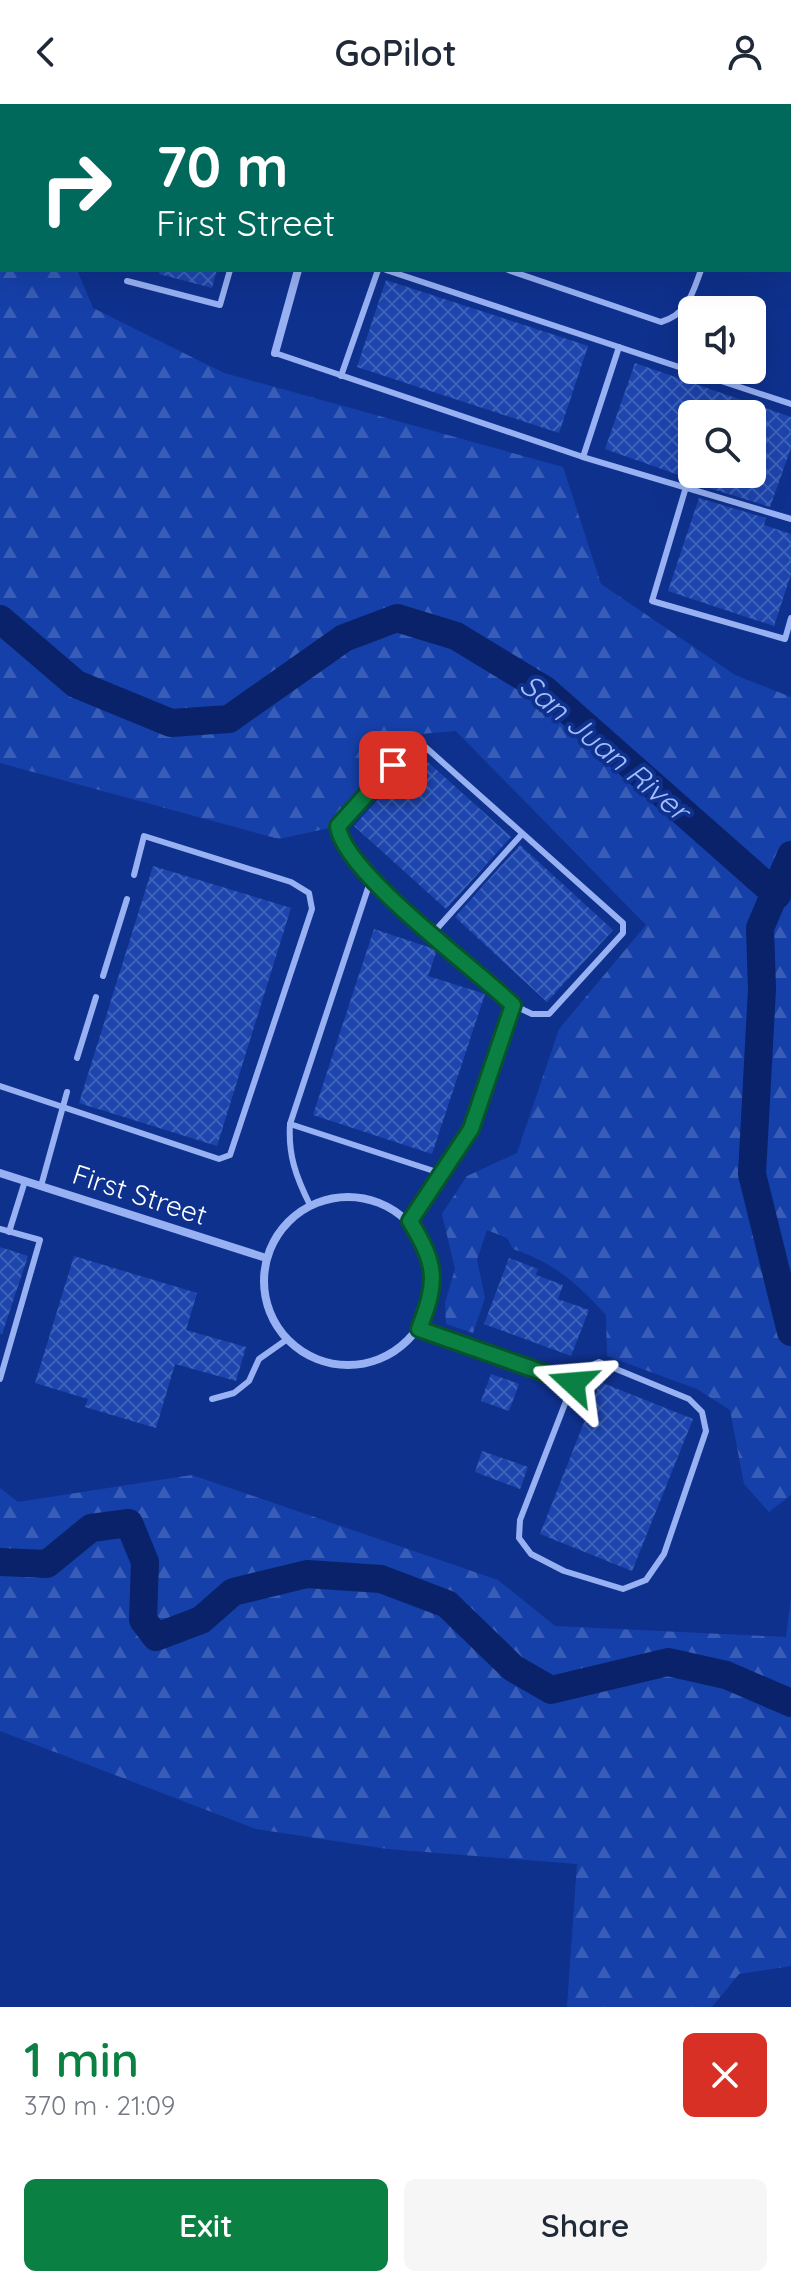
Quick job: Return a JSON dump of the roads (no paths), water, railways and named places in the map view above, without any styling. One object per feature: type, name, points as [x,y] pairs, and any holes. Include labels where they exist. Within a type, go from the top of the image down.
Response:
[{"type":"street","points":[[275,353],[297,272]]},
{"type":"street","name":"First Street","points":[[0,1173],[266,1258]]},
{"type":"street","points":[[345,1196],[380,1201],[410,1221],[430,1254],[433,1293],[419,1329],[398,1351],[370,1364],[340,1366],[311,1358],[286,1340],[265,1302],[266,1258],[283,1227],[310,1205],[345,1196]]},
{"type":"lane","points":[[127,281],[220,305],[229,272]]},
{"type":"lane","points":[[341,376],[377,272]]},
{"type":"lane","points":[[392,272],[791,404]]},
{"type":"lane","points":[[514,272],[661,322],[676,318],[687,307],[700,272]]},
{"type":"lane","points":[[583,457],[619,347]]},
{"type":"lane","points":[[275,353],[583,457],[678,485]]},
{"type":"lane","points":[[686,488],[652,601],[785,639],[791,618]]},
{"type":"lane","points":[[690,488],[791,517]]},
{"type":"lane","points":[[412,744],[422,744],[522,834],[623,923],[623,933],[549,1014],[532,1014],[513,1005],[371,879],[346,850],[339,838],[338,826],[412,744]]},
{"type":"lane","points":[[433,933],[522,834]]},
{"type":"lane","points":[[0,1086],[219,1159],[230,1155],[312,909],[309,893],[291,882],[144,836],[134,875]]},
{"type":"lane","points":[[310,1205],[294,1173],[289,1147],[290,1124],[371,879]]},
{"type":"lane","points":[[103,976],[127,899]]},
{"type":"lane","points":[[77,1058],[96,997]]},
{"type":"lane","points":[[410,1221],[471,1129],[513,1005]]},
{"type":"lane","points":[[41,1186],[67,1092]]},
{"type":"lane","points":[[290,1124],[443,1174]]},
{"type":"lane","points":[[9,1232],[25,1181]]},
{"type":"lane","points":[[0,1229],[40,1240],[0,1379]]},
{"type":"lane","points":[[419,1329],[573,1383]]},
{"type":"lane","points":[[212,1399],[234,1393],[249,1381],[259,1359],[286,1340]]},
{"type":"lane","points":[[599,1362],[689,1399],[702,1412],[706,1431],[664,1554],[646,1580],[623,1589],[564,1571],[531,1554],[519,1538],[520,1520],[573,1383],[583,1369],[599,1362]]},
{"type":"waterway","name":"San Juan River","points":[[0,619],[76,684],[171,723],[229,719],[344,638],[397,618],[456,636],[545,690],[777,895]]},
{"type":"waterway","points":[[791,855],[760,928],[762,989],[752,1174],[791,1332]]},
{"type":"waterway","points":[[0,1562],[47,1564],[91,1528],[129,1523],[145,1562],[143,1620],[156,1637],[201,1620],[233,1592],[307,1574],[381,1579],[447,1604],[513,1668],[551,1690],[668,1662],[726,1675],[791,1703]]}]
